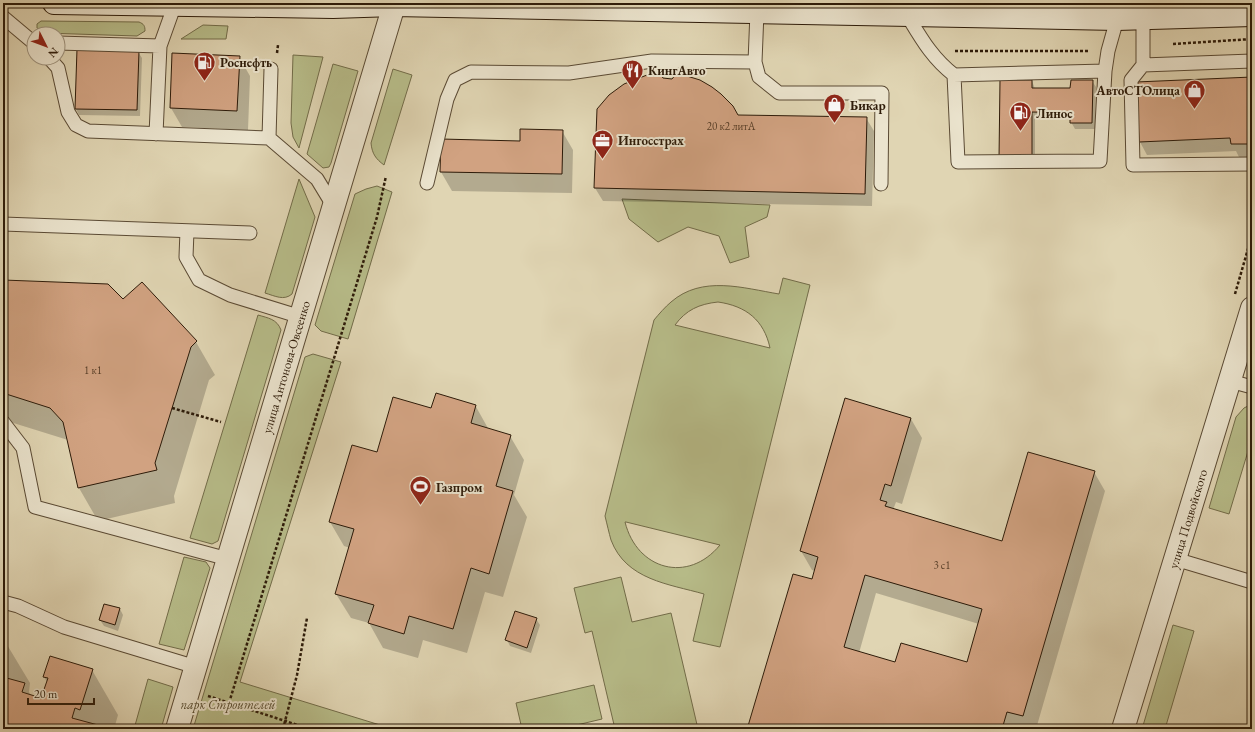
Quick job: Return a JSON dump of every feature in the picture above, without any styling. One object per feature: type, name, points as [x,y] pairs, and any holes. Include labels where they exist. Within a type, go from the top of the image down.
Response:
[{"type":"main road","points":[[54,3],[333,7],[394,5],[1117,19],[1252,15]]},
{"type":"main road","name":"улица Антонова-Овсеенко","points":[[177,729],[394,5]]},
{"type":"main road","name":"улица Подвойского","points":[[1123,729],[1252,308]]},
{"type":"lane","points":[[156,134],[160,46],[175,4]]},
{"type":"lane","points":[[757,12],[755,62],[759,77],[779,93],[882,94],[881,184]]},
{"type":"lane","points":[[907,15],[925,46],[944,67],[954,75],[1105,71]]},
{"type":"lane","points":[[3,17],[26,36]]},
{"type":"lane","points":[[1143,18],[1143,65],[1131,80],[1133,165],[1252,164]]},
{"type":"lane","points":[[954,75],[958,162],[1100,161],[1105,71],[1108,51],[1117,19]]},
{"type":"lane","points":[[66,43],[160,46]]},
{"type":"lane","points":[[427,184],[447,99],[455,80],[471,72],[569,73],[652,61],[755,62]]},
{"type":"lane","points":[[1143,65],[1252,61]]},
{"type":"lane","points":[[56,66],[58,68],[68,112],[76,125],[88,131],[269,138],[316,179],[334,207]]},
{"type":"lane","points":[[269,138],[271,69]]},
{"type":"lane","points":[[3,224],[250,233]]},
{"type":"lane","points":[[187,231],[186,257],[199,280],[230,295],[301,317]]},
{"type":"lane","points":[[1230,381],[1252,387]]},
{"type":"lane","points":[[3,422],[22,448],[35,507],[228,559]]},
{"type":"lane","points":[[1175,559],[1252,582]]},
{"type":"lane","points":[[3,602],[18,606],[64,627],[196,667]]},
{"type":"path","points":[[1143,47],[1252,40]]},
{"type":"path","points":[[925,46],[953,51],[1108,51]]},
{"type":"path","points":[[229,703],[377,217],[386,176]]},
{"type":"path","points":[[172,408],[221,422]]},
{"type":"path","points":[[283,729],[297,675],[307,618]]},
{"type":"path","points":[[204,695],[310,729]]},
{"type":"green space","points":[[41,21],[139,22],[144,25],[145,31],[137,36],[66,34],[66,26],[37,26],[37,24]]},
{"type":"green space","points":[[203,25],[228,26],[226,39],[181,39]]},
{"type":"green space","points":[[293,55],[323,57],[299,148],[293,137],[291,123]]},
{"type":"green space","points":[[333,64],[358,71],[331,163],[329,167],[323,168],[307,154]]},
{"type":"green space","points":[[393,69],[412,75],[384,165],[375,156],[371,143]]},
{"type":"green space","points":[[299,179],[315,217],[292,294],[283,298],[265,293]]},
{"type":"green space","points":[[377,186],[392,192],[348,339],[321,331],[315,325],[355,194]]},
{"type":"green space","points":[[622,199],[770,205],[767,217],[745,227],[749,257],[730,263],[719,236],[688,227],[658,242],[629,219]]},
{"type":"green space","points":[[783,278],[810,285],[720,647],[693,641],[704,594],[650,578],[627,564],[618,553],[611,540],[605,516],[654,320],[664,308],[683,294],[709,286],[737,287],[779,294]],"holes":[[[718,302],[737,307],[752,316],[763,330],[770,348],[675,325],[684,315],[699,306]],[[626,522],[720,545],[707,557],[693,565],[679,568],[665,566],[652,561],[640,551],[631,538]]]},
{"type":"green space","points":[[258,315],[275,321],[281,330],[218,541],[212,544],[190,538]]},
{"type":"green space","name":"парк Строителей","points":[[313,354],[341,362],[240,682],[393,729],[193,729],[305,357]]},
{"type":"green space","points":[[1252,404],[1252,438],[1229,514],[1209,508],[1236,417],[1244,408]]},
{"type":"green space","points":[[184,557],[206,562],[210,568],[184,650],[159,644]]},
{"type":"green space","points":[[621,577],[632,622],[671,613],[698,729],[615,729],[592,631],[585,633],[574,588]]},
{"type":"green space","points":[[1173,625],[1194,631],[1165,729],[1142,729]]},
{"type":"green space","points":[[148,679],[173,687],[161,729],[134,729]]},
{"type":"green space","points":[[594,685],[602,719],[560,729],[522,729],[516,703]]},
{"type":"building","points":[[77,49],[139,51],[137,110],[75,109]]},
{"type":"building","name":"Роснефть","points":[[172,53],[240,56],[237,111],[170,108]]},
{"type":"building","points":[[659,72],[663,78],[672,79],[677,73],[700,80],[721,94],[733,106],[738,115],[867,117],[865,194],[594,188],[597,109],[609,95],[624,84]]},
{"type":"building","name":"АвтоСТОлица","points":[[1252,77],[1252,144],[1231,144],[1230,138],[1139,142],[1136,82]]},
{"type":"building","points":[[1000,80],[1032,80],[1032,88],[1070,88],[1071,80],[1093,80],[1092,123],[1070,123],[1070,113],[1032,112],[1032,160],[999,159]]},
{"type":"building","points":[[520,129],[563,130],[562,174],[440,172],[441,139],[520,141]]},
{"type":"building","points":[[3,280],[108,284],[123,299],[142,282],[197,341],[191,347],[155,463],[157,470],[78,488],[63,422],[50,408],[3,393]]},
{"type":"building","name":"Газпром","points":[[436,393],[476,405],[471,423],[511,435],[496,486],[513,491],[489,574],[471,568],[453,629],[409,616],[404,634],[368,623],[374,605],[335,594],[354,529],[329,522],[352,445],[377,452],[393,397],[431,408]]},
{"type":"building","points":[[845,398],[911,418],[891,486],[885,484],[880,500],[887,502],[885,506],[1002,541],[1028,452],[1095,471],[1023,716],[1007,712],[1002,729],[758,729],[748,726],[793,574],[812,579],[818,557],[800,551]],"holes":[[[865,575],[982,609],[967,662],[901,643],[895,662],[844,647]]]},
{"type":"building","points":[[104,604],[120,608],[115,625],[99,620]]},
{"type":"building","points":[[515,611],[537,618],[527,648],[505,640]]},
{"type":"building","points":[[3,636],[5,640],[3,649]]},
{"type":"building","points":[[50,656],[93,669],[80,710],[75,708],[72,718],[98,725],[97,729],[3,729],[3,677],[25,683],[22,692],[41,698],[48,678],[43,677]]},
{"type":"place","name":"Роснефть","points":[[205,82]]},
{"type":"place","name":"КингАвто","points":[[632,90]]},
{"type":"place","name":"АвтоСТОлица","points":[[1195,110]]},
{"type":"place","name":"Бикар","points":[[834,124]]},
{"type":"place","name":"Линос","points":[[1020,132]]},
{"type":"place","name":"Ингосстрах","points":[[602,160]]},
{"type":"place","name":"Газпром","points":[[421,506]]}]
